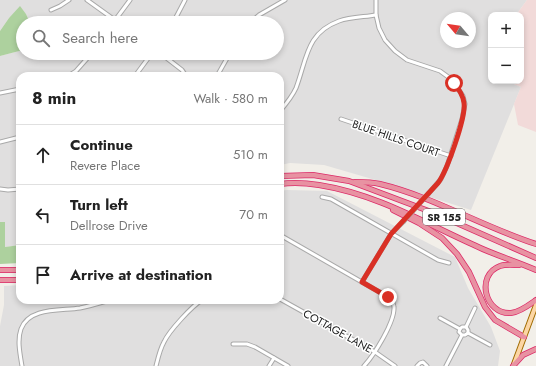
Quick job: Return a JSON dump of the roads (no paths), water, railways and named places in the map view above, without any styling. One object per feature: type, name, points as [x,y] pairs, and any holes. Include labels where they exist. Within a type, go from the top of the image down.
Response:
[{"type":"highway","name":"SR 155","points":[[284,176],[313,175],[349,181],[434,213],[536,258]]},
{"type":"highway","points":[[349,181],[378,184],[436,203],[509,235],[536,244]]},
{"type":"highway","name":"SR 155","points":[[284,184],[307,183],[336,188],[381,203],[422,219],[475,246],[536,270]]},
{"type":"highway","points":[[381,203],[419,223],[442,238],[457,254],[469,272],[484,307],[495,320],[524,337]]},
{"type":"highway","points":[[524,265],[501,266],[492,270],[485,284],[484,290],[495,308],[505,312],[517,311],[536,300]]},
{"type":"highway","points":[[0,270],[16,270]]},
{"type":"highway","points":[[0,280],[16,280]]},
{"type":"highway","points":[[513,366],[523,355],[536,349]]},
{"type":"main road","points":[[513,366],[536,305]]},
{"type":"street","points":[[51,10],[69,0]]},
{"type":"street","points":[[87,0],[107,16]]},
{"type":"street","points":[[118,16],[130,0]]},
{"type":"street","points":[[177,16],[185,0]]},
{"type":"street","points":[[259,16],[285,0]]},
{"type":"street","points":[[362,282],[391,234],[444,174],[451,156],[465,104],[463,96],[451,79],[440,71],[407,60],[394,51],[385,40],[379,28],[376,15],[376,0]]},
{"type":"street","points":[[284,106],[295,89],[308,50],[320,30],[341,20],[376,15]]},
{"type":"street","points":[[73,72],[85,60]]},
{"type":"street","points":[[139,72],[147,60]]},
{"type":"street","points":[[169,60],[183,72]]},
{"type":"street","points":[[219,72],[226,60]]},
{"type":"street","points":[[0,93],[16,90]]},
{"type":"street","name":"BLUE HILLS COURT","points":[[341,119],[451,156]]},
{"type":"street","points":[[0,142],[16,138]]},
{"type":"street","points":[[0,189],[16,189]]},
{"type":"street","points":[[322,197],[332,199],[438,260],[448,263]]},
{"type":"street","points":[[284,238],[388,297],[394,305],[394,316],[375,352],[364,366]]},
{"type":"street","name":"COTTAGE LANE","points":[[284,301],[375,352],[395,366]]},
{"type":"street","points":[[22,366],[19,341],[24,322],[40,312],[81,308],[96,304]]},
{"type":"street","points":[[156,366],[158,355],[164,341],[194,304]]},
{"type":"street","points":[[475,308],[466,327],[468,333],[490,345]]},
{"type":"street","points":[[440,318],[460,329],[459,332],[462,335]]},
{"type":"street","points":[[460,329],[462,327],[466,327]]},
{"type":"street","points":[[446,366],[462,335],[468,333]]},
{"type":"street","points":[[233,344],[247,344],[288,366]]},
{"type":"street","points":[[269,366],[274,358]]},
{"type":"street","points":[[417,366],[423,362],[427,366]]}]
